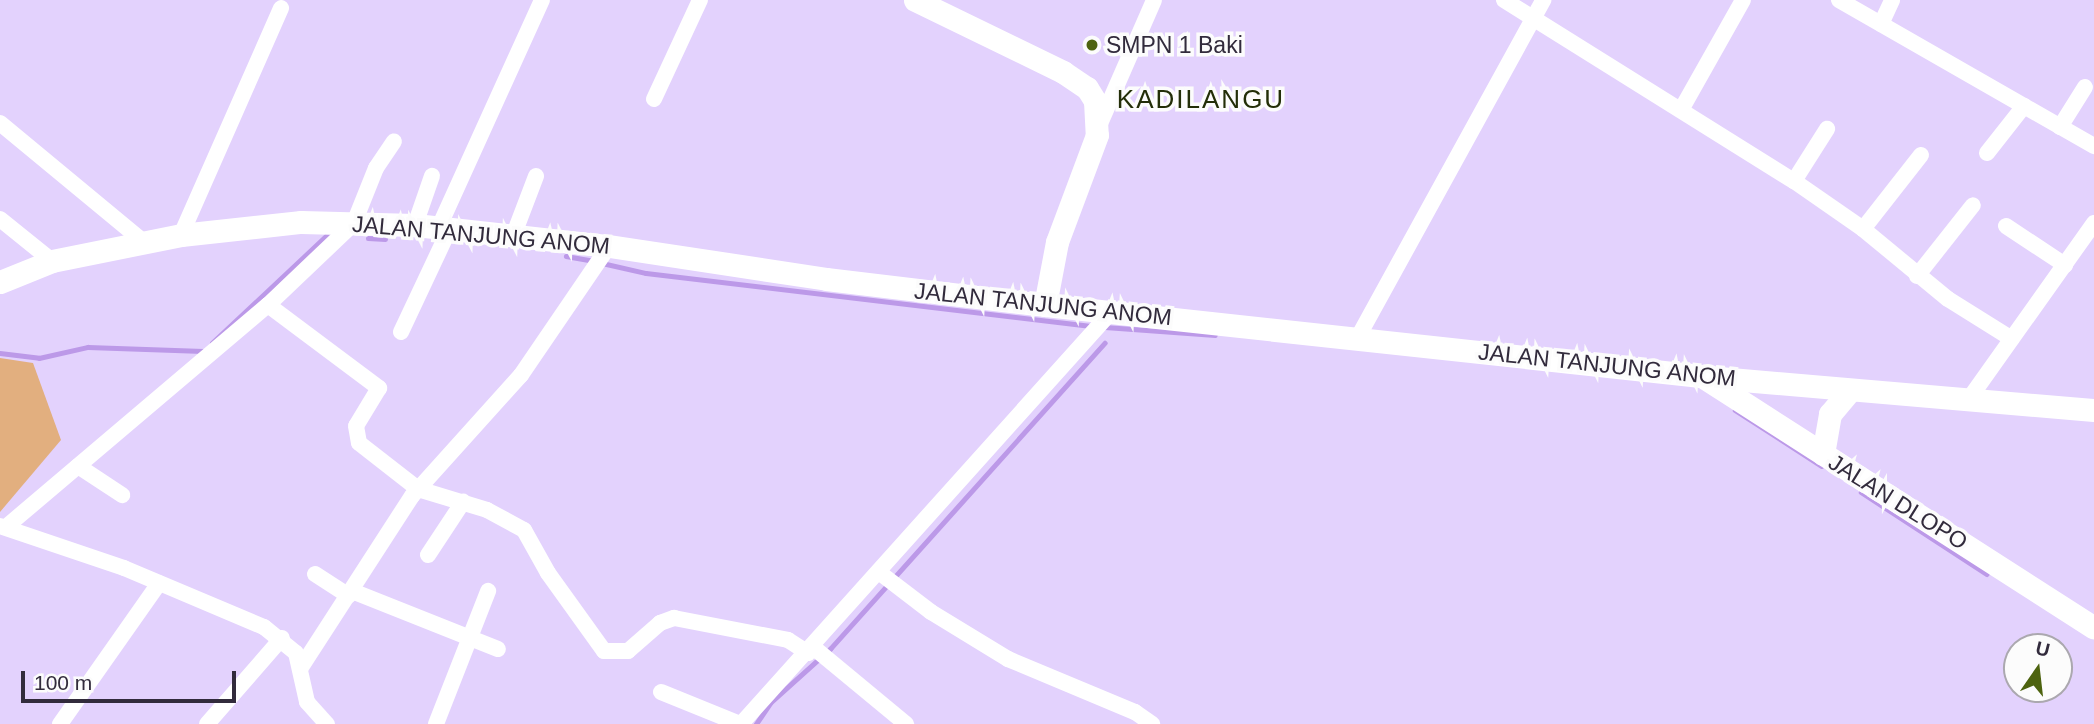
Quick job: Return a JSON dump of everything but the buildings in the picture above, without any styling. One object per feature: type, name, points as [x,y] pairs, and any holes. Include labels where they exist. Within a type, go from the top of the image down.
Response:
[{"type":"main road","points":[[915,0],[1075,79],[1095,101],[1098,127],[1057,242],[1045,305]]},
{"type":"main road","name":"JALAN TANJUNG ANOM","points":[[0,282],[52,261],[181,235],[278,223],[415,225],[514,234],[602,257],[826,279],[1045,305],[1104,322],[1357,339],[1703,377],[2094,410]]},
{"type":"main road","name":"JALAN DLOPO","points":[[1703,377],[2094,628]]},
{"type":"main road","points":[[1823,454],[1830,414],[1850,390]]},
{"type":"street","points":[[401,332],[542,0]]},
{"type":"street","points":[[654,99],[699,0]]},
{"type":"street","points":[[1098,127],[1154,0]]},
{"type":"street","points":[[1504,0],[1794,181],[1863,229],[1917,276],[2012,339]]},
{"type":"street","points":[[1357,339],[1530,18],[1543,0]]},
{"type":"street","points":[[1681,110],[1743,0]]},
{"type":"street","points":[[1839,0],[2094,146]]},
{"type":"street","points":[[1881,24],[1892,0]]},
{"type":"street","points":[[181,235],[281,8]]},
{"type":"street","points":[[2060,127],[2085,87]]},
{"type":"street","points":[[1987,153],[2024,106]]},
{"type":"street","points":[[0,123],[145,243]]},
{"type":"street","points":[[1794,181],[1827,130]]},
{"type":"street","points":[[3,526],[268,305],[354,223],[376,168],[394,141]]},
{"type":"street","points":[[1863,229],[1921,155]]},
{"type":"street","points":[[415,225],[432,176]]},
{"type":"street","points":[[514,234],[536,176]]},
{"type":"street","points":[[1917,276],[1973,205]]},
{"type":"street","points":[[0,219],[52,261]]},
{"type":"street","points":[[1969,399],[2094,223]]},
{"type":"street","points":[[2006,226],[2065,265]]},
{"type":"street","points":[[300,669],[418,488],[521,375],[602,257]]},
{"type":"street","points":[[268,305],[375,382],[377,396],[356,426],[355,438],[418,488],[463,502],[524,530],[548,573],[604,651],[622,655],[674,618],[788,640],[816,652],[906,724]]},
{"type":"street","points":[[661,692],[741,724],[816,652],[886,578],[1104,322]]},
{"type":"street","points":[[78,466],[122,495]]},
{"type":"street","points":[[428,555],[463,502]]},
{"type":"street","points":[[3,526],[159,583],[282,638],[296,653],[307,702],[327,724]]},
{"type":"street","points":[[315,574],[350,594],[498,649]]},
{"type":"street","points":[[886,578],[1008,659],[1135,712],[1152,724]]},
{"type":"street","points":[[60,724],[159,583]]},
{"type":"street","points":[[436,724],[488,592]]},
{"type":"street","points":[[207,724],[282,638]]},
{"type":"shaded area","points":[[0,358],[33,363],[61,440],[0,512]]},
{"type":"waterway","points":[[212,343],[329,233]]},
{"type":"waterway","points":[[368,238],[385,239]]},
{"type":"waterway","points":[[566,256],[593,261]]},
{"type":"waterway","points":[[602,263],[646,273],[1093,326]]},
{"type":"waterway","points":[[1105,327],[1215,335]]},
{"type":"waterway","points":[[756,724],[770,703],[830,649],[1105,343]]},
{"type":"waterway","points":[[0,353],[39,358],[88,347],[203,351]]},
{"type":"waterway","points":[[1735,410],[1822,466]]},
{"type":"waterway","points":[[1861,492],[1987,574]]},
{"type":"place","name":"SMPN 1 Baki","points":[[1092,45]]},
{"type":"district","name":"KADILANGU","points":[[1201,100]]}]
